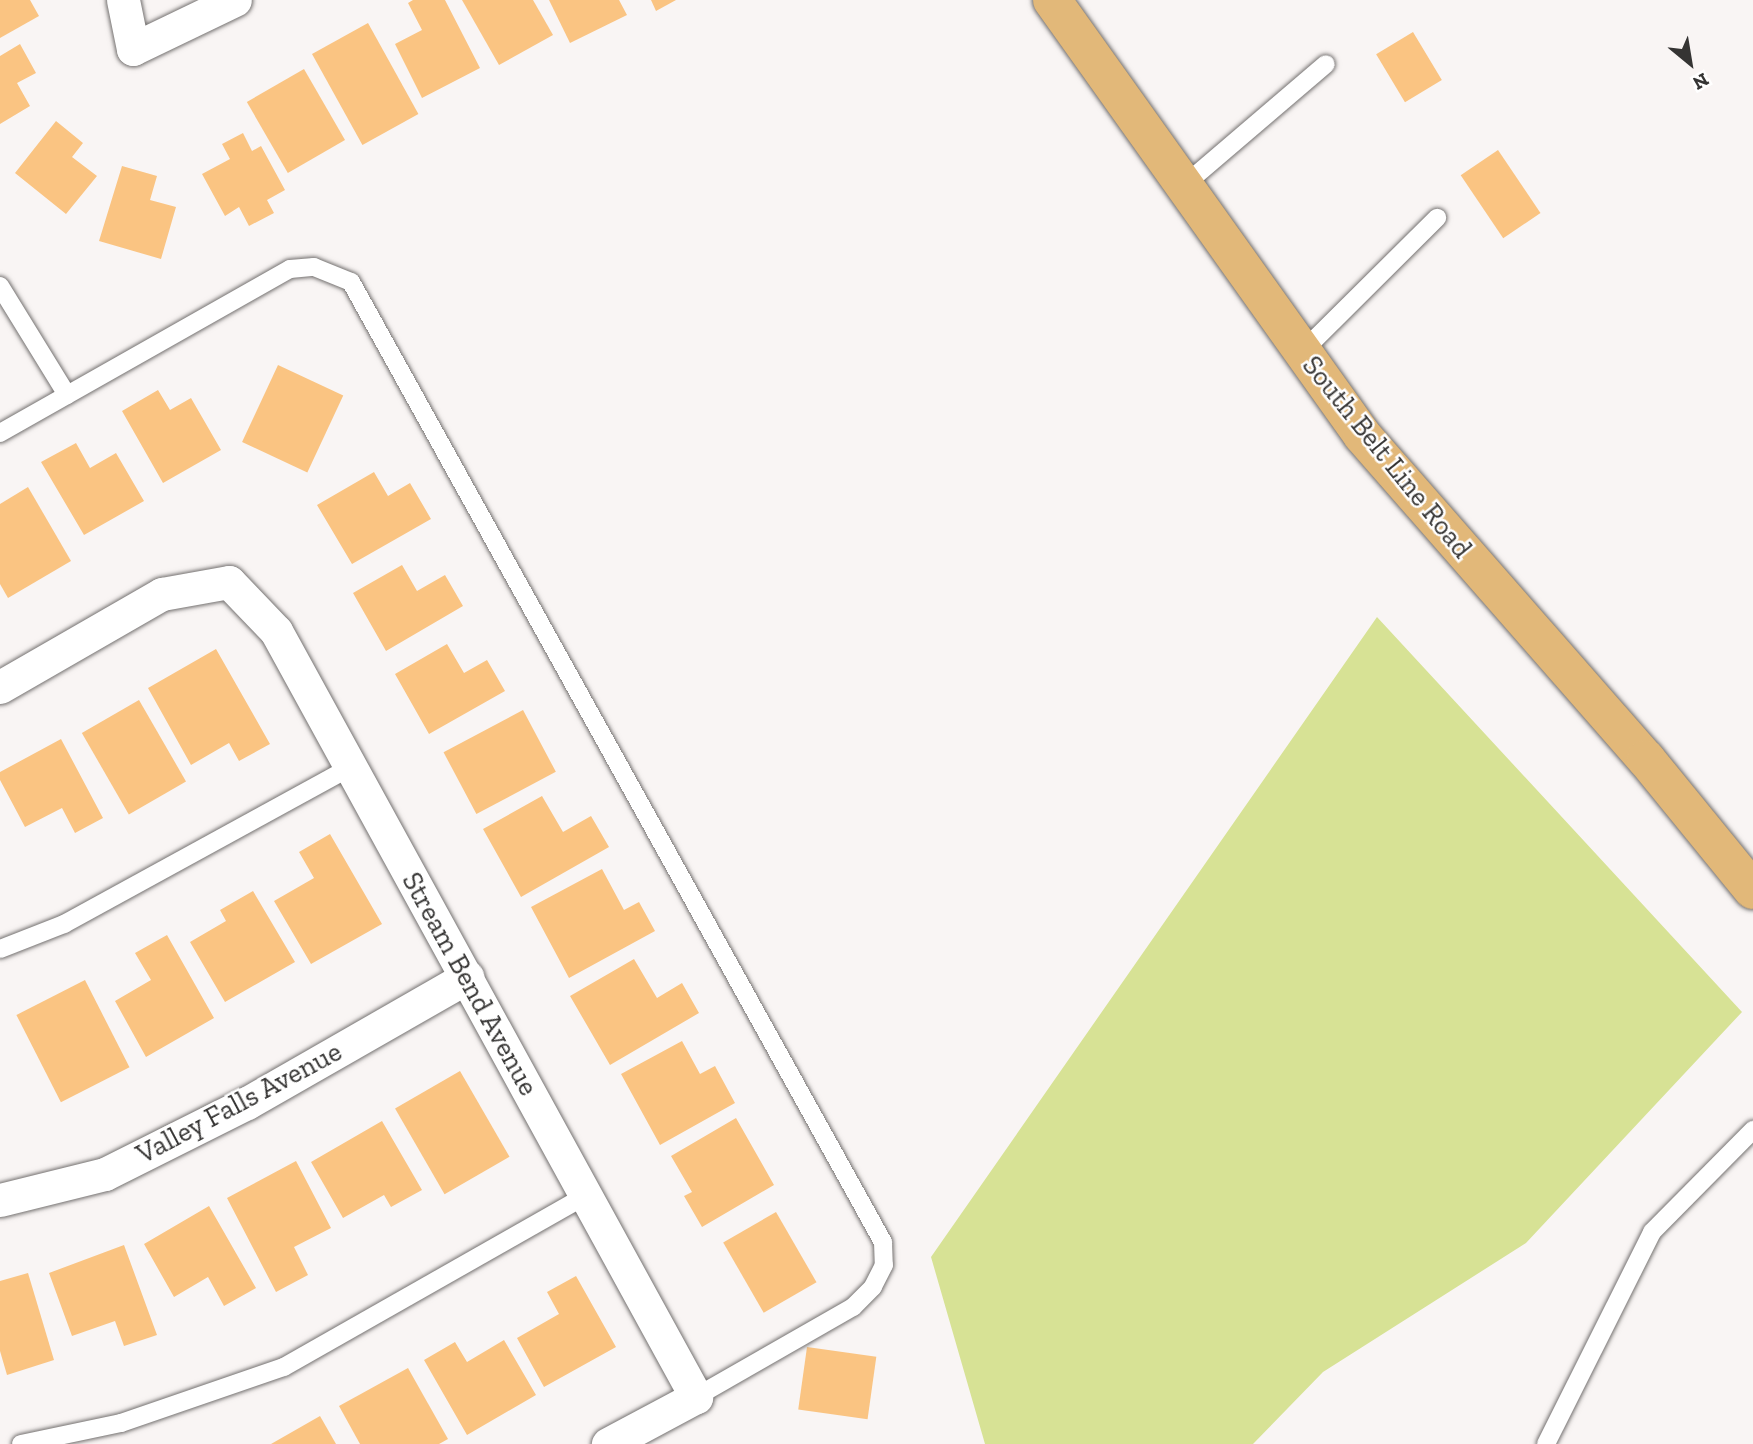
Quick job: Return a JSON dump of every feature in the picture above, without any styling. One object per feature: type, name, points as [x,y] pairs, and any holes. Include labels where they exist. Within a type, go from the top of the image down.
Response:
[{"type":"main road","name":"South Belt Line Road","points":[[1052,0],[1182,187],[1362,435],[1646,759],[1753,890]]},
{"type":"street","points":[[123,0],[133,49],[234,0]]},
{"type":"street","name":"Stream Bend Avenue","points":[[0,687],[162,594],[229,582],[276,631],[696,1397]]},
{"type":"street","name":"Valley Falls Avenue","points":[[0,1200],[105,1174],[247,1102],[467,978]]},
{"type":"street","points":[[608,1444],[696,1397]]},
{"type":"lane","points":[[1182,187],[1326,64]]},
{"type":"lane","points":[[1301,353],[1437,218]]},
{"type":"lane","points":[[0,433],[290,270],[314,267],[351,282],[883,1242],[884,1265],[873,1287],[853,1307],[696,1397]]},
{"type":"lane","points":[[0,286],[67,395]]},
{"type":"lane","points":[[0,949],[88,912],[351,767]]},
{"type":"lane","points":[[1546,1444],[1652,1232],[1753,1130]]},
{"type":"lane","points":[[21,1444],[121,1423],[284,1367],[587,1195]]},
{"type":"green space","points":[[1377,617],[1742,1012],[1526,1243],[1323,1372],[1253,1444],[985,1444],[931,1257]]},
{"type":"building","points":[[0,0],[30,0],[39,16],[0,38]]},
{"type":"building","points":[[413,0],[445,0],[480,68],[422,98],[395,44],[422,30],[408,3]]},
{"type":"building","points":[[462,0],[533,0],[553,35],[499,65]]},
{"type":"building","points":[[549,0],[619,0],[627,15],[570,43]]},
{"type":"building","points":[[651,0],[676,0],[656,11]]},
{"type":"building","points":[[368,23],[418,114],[362,145],[312,54]]},
{"type":"building","points":[[1413,32],[1442,80],[1405,102],[1376,54]]},
{"type":"building","points":[[20,44],[36,73],[17,83],[30,106],[0,124],[0,56]]},
{"type":"building","points":[[304,69],[345,140],[288,173],[247,102]]},
{"type":"building","points":[[56,121],[83,143],[72,157],[97,176],[66,214],[15,173]]},
{"type":"building","points":[[243,133],[252,151],[261,146],[285,190],[267,200],[274,213],[249,226],[239,207],[225,216],[202,174],[230,159],[222,144]]},
{"type":"building","points":[[1498,150],[1540,213],[1503,238],[1461,175]]},
{"type":"building","points":[[122,166],[157,176],[150,200],[176,207],[161,259],[99,241]]},
{"type":"building","points":[[278,365],[343,395],[307,472],[242,442]]},
{"type":"building","points":[[158,390],[170,410],[191,398],[221,450],[163,483],[122,411]]},
{"type":"building","points":[[76,443],[90,468],[116,453],[144,501],[84,535],[41,462]]},
{"type":"building","points":[[374,472],[388,496],[410,483],[431,519],[352,564],[317,505]]},
{"type":"building","points":[[28,487],[71,561],[8,598],[0,584],[0,504]]},
{"type":"building","points":[[402,565],[417,591],[445,575],[463,606],[386,651],[353,593]]},
{"type":"building","points":[[447,644],[464,673],[487,660],[505,691],[429,734],[395,674]]},
{"type":"building","points":[[216,649],[270,744],[239,761],[229,743],[191,765],[148,688]]},
{"type":"building","points":[[139,700],[186,781],[129,814],[82,733]]},
{"type":"building","points":[[523,710],[556,772],[476,814],[444,752]]},
{"type":"building","points":[[61,739],[103,818],[75,833],[62,808],[25,827],[0,780],[0,772]]},
{"type":"building","points":[[542,796],[563,832],[591,816],[609,847],[521,897],[483,829]]},
{"type":"building","points":[[330,834],[382,924],[311,964],[274,901],[314,878],[299,852]]},
{"type":"building","points":[[602,869],[624,910],[639,902],[655,931],[569,978],[531,907]]},
{"type":"building","points":[[253,891],[295,962],[225,1002],[190,942],[226,921],[220,910]]},
{"type":"building","points":[[167,935],[214,1018],[146,1057],[115,1001],[151,980],[135,953]]},
{"type":"building","points":[[634,959],[657,998],[682,983],[699,1013],[610,1065],[570,996]]},
{"type":"building","points":[[85,980],[129,1067],[61,1102],[16,1015]]},
{"type":"building","points":[[682,1041],[700,1074],[715,1066],[735,1103],[660,1145],[621,1074]]},
{"type":"building","points":[[460,1071],[510,1157],[445,1194],[395,1108]]},
{"type":"building","points":[[736,1118],[774,1185],[702,1227],[684,1196],[692,1192],[671,1156]]},
{"type":"building","points":[[382,1121],[422,1190],[391,1207],[384,1195],[343,1218],[311,1162]]},
{"type":"building","points":[[296,1161],[331,1228],[294,1247],[308,1275],[276,1292],[227,1198]]},
{"type":"building","points":[[209,1206],[256,1288],[224,1306],[208,1277],[174,1297],[144,1244]]},
{"type":"building","points":[[776,1212],[816,1282],[764,1313],[723,1242]]},
{"type":"building","points":[[124,1245],[157,1335],[124,1346],[115,1321],[72,1336],[49,1273]]},
{"type":"building","points":[[28,1273],[54,1360],[7,1375],[0,1351],[0,1281]]},
{"type":"building","points":[[576,1276],[616,1347],[544,1387],[517,1338],[559,1314],[547,1292]]},
{"type":"building","points":[[504,1340],[536,1395],[467,1435],[424,1360],[455,1342],[467,1362]]},
{"type":"building","points":[[807,1347],[876,1357],[868,1419],[798,1409]]},
{"type":"building","points":[[408,1368],[448,1439],[439,1444],[360,1444],[339,1406]]},
{"type":"building","points":[[320,1416],[336,1444],[271,1444]]}]
